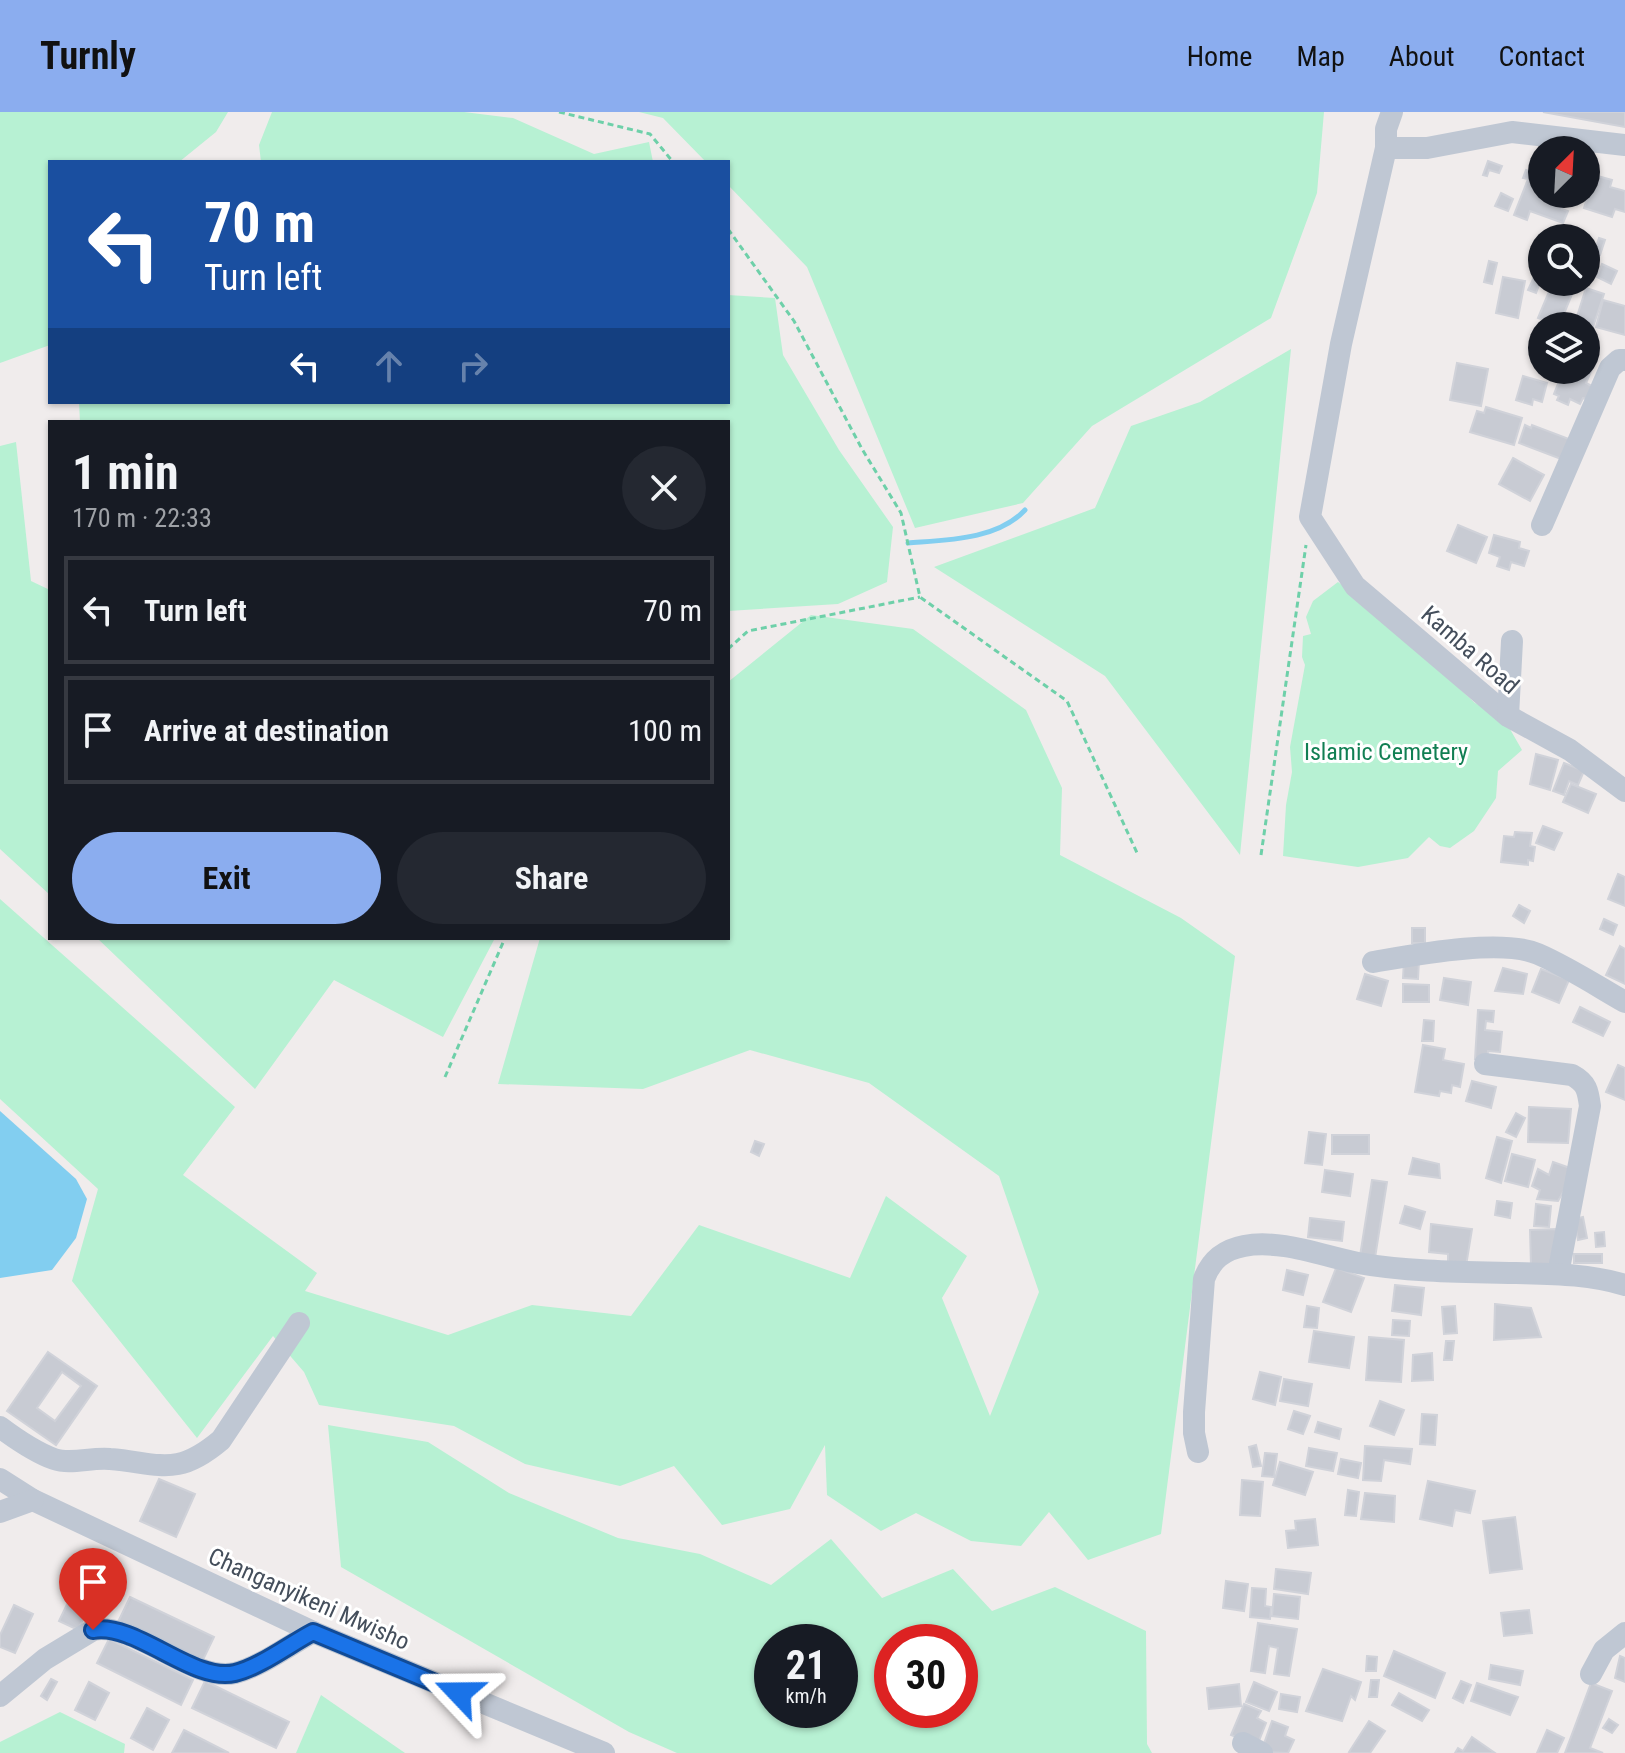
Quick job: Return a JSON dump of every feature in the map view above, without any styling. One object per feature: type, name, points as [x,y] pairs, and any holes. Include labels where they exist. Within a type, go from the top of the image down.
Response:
[{"type":"street","points":[[1310,517],[1341,344],[1392,112]]},
{"type":"street","points":[[1386,148],[1427,148],[1512,132],[1625,145]]},
{"type":"street","points":[[1542,525],[1610,368],[1619,360],[1625,360]]},
{"type":"street","name":"Kamba Road","points":[[1310,517],[1355,586],[1508,716],[1570,750],[1625,791]]},
{"type":"street","points":[[1508,716],[1512,641]]},
{"type":"street","points":[[1373,962],[1438,951],[1516,948],[1537,954],[1625,1002]]},
{"type":"street","points":[[1485,1064],[1572,1075],[1587,1088],[1590,1106],[1558,1274]]},
{"type":"street","points":[[1198,1452],[1194,1412],[1204,1279],[1210,1263],[1228,1251],[1246,1246],[1273,1246],[1362,1264],[1586,1276],[1625,1285]]},
{"type":"street","points":[[0,1427],[55,1460],[110,1459],[160,1466],[187,1463],[204,1455],[221,1440],[299,1323]]},
{"type":"street","name":"Changanyikeni Mwisho","points":[[0,1479],[33,1500],[313,1632],[604,1753]]},
{"type":"street","points":[[0,1512],[33,1500]]},
{"type":"street","points":[[0,1696],[45,1659],[101,1628],[118,1632],[202,1668],[226,1674],[244,1670],[313,1632]]},
{"type":"street","points":[[1591,1674],[1604,1650],[1625,1633]]},
{"type":"path","points":[[559,112],[650,134],[671,160]]},
{"type":"path","points":[[730,232],[794,321],[862,449],[901,513],[920,597],[1067,701],[1138,855]]},
{"type":"path","points":[[1261,855],[1310,517]]},
{"type":"path","points":[[730,647],[748,631],[920,597]]},
{"type":"path","points":[[445,1077],[504,940]]},
{"type":"green space","points":[[0,112],[228,112],[216,132],[181,160],[48,160],[48,346],[0,363]]},
{"type":"green space","points":[[272,112],[464,112],[513,118],[594,154],[649,142],[653,160],[261,160],[259,145]]},
{"type":"green space","points":[[639,112],[1324,112],[1317,193],[1271,318],[1092,426],[1023,503],[915,528],[807,267],[730,187],[730,160],[704,160],[663,118]]},
{"type":"green space","points":[[730,295],[775,298],[783,355],[839,450],[893,527],[887,582],[838,604],[730,611],[730,420],[80,420],[79,404],[730,404]]},
{"type":"green space","points":[[1291,349],[1240,855],[1105,676],[934,567],[1095,508],[1131,426],[1200,402]]},
{"type":"green space","points":[[16,442],[31,581],[48,589],[48,893],[0,849],[0,446]]},
{"type":"green space","name":"Islamic Cemetery","points":[[1338,582],[1382,617],[1475,703],[1503,717],[1522,750],[1498,771],[1496,798],[1474,831],[1450,848],[1440,846],[1429,837],[1408,858],[1358,867],[1283,856],[1286,805],[1292,772],[1290,747],[1305,665],[1302,657],[1303,636],[1311,634],[1306,617],[1313,601]]},
{"type":"green space","points":[[811,615],[913,629],[1026,710],[1062,788],[1060,855],[1181,918],[1235,956],[1161,1534],[1088,1560],[1049,1512],[1021,1546],[971,1541],[916,1513],[881,1531],[827,1495],[825,1445],[790,1509],[722,1525],[674,1466],[620,1486],[525,1464],[454,1426],[319,1405],[304,1372],[273,1336],[197,1438],[72,1281],[98,1189],[0,1099],[0,899],[235,1107],[183,1175],[317,1273],[305,1291],[448,1335],[532,1305],[631,1316],[699,1225],[850,1278],[886,1196],[967,1256],[942,1298],[990,1416],[1039,1292],[999,1176],[869,1083],[750,1050],[643,1089],[498,1084],[539,940],[730,940],[730,680]]},
{"type":"green space","points":[[99,940],[494,940],[443,1037],[334,980],[255,1089]]},
{"type":"green space","points":[[328,1425],[428,1442],[509,1493],[618,1538],[700,1554],[771,1585],[831,1539],[882,1598],[953,1569],[992,1611],[1055,1587],[1146,1631],[1147,1744],[1152,1753],[677,1753],[629,1732],[341,1567]]},
{"type":"green space","points":[[321,1695],[405,1753],[296,1753]]},
{"type":"green space","points":[[60,1712],[125,1744],[124,1753],[0,1753],[0,1742]]},
{"type":"water","points":[[0,1111],[76,1179],[87,1199],[76,1238],[52,1270],[0,1278]]},
{"type":"building","points":[[1543,112],[1625,112],[1625,127]]},
{"type":"building","points":[[1488,161],[1502,166],[1499,173],[1489,170],[1487,176],[1483,175]]},
{"type":"building","points":[[1600,177],[1612,180],[1610,187],[1625,191],[1625,212],[1615,209],[1612,217],[1584,208],[1600,208]]},
{"type":"building","points":[[1528,179],[1528,208],[1562,208],[1568,211],[1563,223],[1530,211],[1527,220],[1514,215]]},
{"type":"building","points":[[1501,193],[1513,199],[1508,211],[1495,206]]},
{"type":"building","points":[[1600,238],[1605,240],[1600,255]]},
{"type":"building","points":[[1489,261],[1497,263],[1492,284],[1484,282]]},
{"type":"building","points":[[1602,264],[1617,271],[1611,284],[1600,278]]},
{"type":"building","points":[[1503,277],[1525,281],[1518,318],[1496,313]]},
{"type":"building","points":[[1604,294],[1598,312],[1578,312],[1583,296]]},
{"type":"building","points":[[1547,296],[1571,296],[1565,312],[1540,312]]},
{"type":"building","points":[[1603,300],[1625,306],[1625,335],[1600,328]]},
{"type":"building","points":[[1457,363],[1488,369],[1481,406],[1450,400]]},
{"type":"building","points":[[1523,376],[1528,377],[1528,384],[1547,384],[1542,402],[1533,399],[1532,405],[1516,400]]},
{"type":"building","points":[[1558,384],[1592,386],[1580,404],[1570,399],[1568,405],[1557,400],[1559,396],[1554,394]]},
{"type":"building","points":[[1486,407],[1522,418],[1514,445],[1470,432],[1477,411],[1484,413]]},
{"type":"building","points":[[1525,425],[1569,439],[1561,459],[1519,443]]},
{"type":"building","points":[[1513,458],[1544,475],[1530,501],[1499,484]]},
{"type":"building","points":[[1458,525],[1487,537],[1476,563],[1447,551]]},
{"type":"building","points":[[1494,535],[1520,542],[1519,548],[1529,551],[1524,566],[1511,562],[1509,570],[1497,566],[1500,557],[1489,553]]},
{"type":"building","points":[[1536,754],[1558,760],[1550,790],[1530,784]]},
{"type":"building","points":[[1564,763],[1584,771],[1578,785],[1569,781],[1564,795],[1553,791]]},
{"type":"building","points":[[1571,784],[1596,794],[1588,813],[1563,802]]},
{"type":"building","points":[[1543,826],[1562,833],[1554,850],[1536,843]]},
{"type":"building","points":[[1515,832],[1532,833],[1530,846],[1535,847],[1533,861],[1528,860],[1528,865],[1501,862],[1504,836],[1514,837]]},
{"type":"building","points":[[1618,874],[1625,877],[1625,906],[1608,899]]},
{"type":"building","points":[[1519,905],[1530,911],[1524,923],[1513,916]]},
{"type":"building","points":[[1604,919],[1617,925],[1613,935],[1600,929]]},
{"type":"building","points":[[1412,928],[1425,928],[1425,943],[1412,943]]},
{"type":"building","points":[[1620,946],[1625,949],[1625,984],[1606,975]]},
{"type":"building","points":[[1404,960],[1419,961],[1418,979],[1403,978]]},
{"type":"building","points":[[1503,968],[1527,974],[1523,994],[1495,991]]},
{"type":"building","points":[[1541,969],[1569,980],[1559,1003],[1532,992]]},
{"type":"building","points":[[1365,974],[1388,981],[1381,1006],[1357,999]]},
{"type":"building","points":[[1444,978],[1471,982],[1468,1005],[1440,1000]]},
{"type":"building","points":[[1403,984],[1429,985],[1429,1002],[1403,1002]]},
{"type":"building","points":[[1580,1007],[1610,1022],[1603,1036],[1573,1022]]},
{"type":"building","points":[[1478,1010],[1494,1011],[1493,1022],[1486,1021],[1485,1030],[1502,1032],[1500,1052],[1488,1051],[1487,1060],[1475,1059]]},
{"type":"building","points":[[1424,1020],[1434,1021],[1433,1041],[1422,1041]]},
{"type":"building","points":[[1423,1045],[1445,1049],[1443,1060],[1464,1064],[1460,1087],[1452,1085],[1451,1093],[1440,1091],[1439,1096],[1415,1092]]},
{"type":"building","points":[[1618,1065],[1625,1068],[1625,1100],[1606,1092]]},
{"type":"building","points":[[1472,1081],[1496,1087],[1491,1108],[1466,1101]]},
{"type":"building","points":[[1529,1107],[1571,1109],[1568,1143],[1528,1142]]},
{"type":"building","points":[[1516,1113],[1525,1118],[1516,1137],[1506,1132]]},
{"type":"building","points":[[1309,1132],[1326,1134],[1322,1165],[1305,1163]]},
{"type":"building","points":[[1332,1135],[1369,1135],[1369,1154],[1332,1154]]},
{"type":"building","points":[[1497,1137],[1512,1141],[1501,1183],[1486,1178]]},
{"type":"building","points":[[755,1141],[764,1144],[759,1156],[751,1152]]},
{"type":"building","points":[[1512,1154],[1535,1160],[1528,1187],[1505,1181]]},
{"type":"building","points":[[1413,1158],[1439,1164],[1440,1178],[1409,1174]]},
{"type":"building","points":[[1553,1162],[1570,1168],[1566,1187],[1558,1201],[1537,1199],[1540,1190],[1532,1186],[1538,1169],[1549,1175]]},
{"type":"building","points":[[1325,1170],[1353,1174],[1350,1196],[1322,1192]]},
{"type":"building","points":[[1372,1180],[1387,1182],[1375,1258],[1360,1256]]},
{"type":"building","points":[[1497,1201],[1512,1203],[1510,1218],[1495,1215]]},
{"type":"building","points":[[1536,1204],[1551,1206],[1549,1227],[1534,1226]]},
{"type":"building","points":[[1405,1206],[1425,1212],[1420,1229],[1400,1223]]},
{"type":"building","points":[[1583,1217],[1587,1238],[1578,1240],[1574,1219]]},
{"type":"building","points":[[1310,1218],[1344,1222],[1342,1241],[1308,1237]]},
{"type":"building","points":[[1431,1224],[1472,1229],[1466,1266],[1448,1265],[1448,1254],[1429,1252]]},
{"type":"building","points":[[1557,1229],[1558,1265],[1531,1265],[1530,1230]]},
{"type":"building","points":[[1604,1232],[1605,1246],[1596,1247],[1595,1233]]},
{"type":"building","points":[[1574,1254],[1602,1254],[1602,1263],[1574,1263]]},
{"type":"building","points":[[1336,1268],[1364,1278],[1351,1312],[1323,1302]]},
{"type":"building","points":[[1287,1270],[1308,1275],[1303,1295],[1283,1290]]},
{"type":"building","points":[[1395,1285],[1424,1288],[1421,1315],[1392,1311]]},
{"type":"building","points":[[1495,1304],[1531,1308],[1541,1337],[1494,1340]]},
{"type":"building","points":[[1307,1306],[1319,1308],[1317,1328],[1304,1327]]},
{"type":"building","points":[[1455,1306],[1457,1333],[1444,1334],[1442,1307]]},
{"type":"building","points":[[1393,1320],[1410,1321],[1409,1336],[1392,1335]]},
{"type":"building","points":[[1314,1331],[1354,1337],[1349,1368],[1309,1362]]},
{"type":"building","points":[[1369,1337],[1404,1340],[1401,1382],[1366,1380]]},
{"type":"building","points":[[1446,1341],[1454,1341],[1452,1360],[1444,1360]]},
{"type":"building","points":[[48,1352],[97,1386],[56,1445],[7,1411]],"holes":[[[62,1372],[81,1386],[55,1421],[37,1408]]]},
{"type":"building","points":[[1432,1353],[1433,1380],[1412,1381],[1413,1355]]},
{"type":"building","points":[[1260,1372],[1281,1377],[1275,1405],[1253,1399]]},
{"type":"building","points":[[1284,1379],[1312,1384],[1308,1406],[1280,1401]]},
{"type":"building","points":[[1380,1401],[1404,1410],[1394,1435],[1370,1426]]},
{"type":"building","points":[[1294,1411],[1310,1416],[1303,1434],[1288,1429]]},
{"type":"building","points":[[1422,1414],[1437,1415],[1435,1445],[1420,1444]]},
{"type":"building","points":[[1318,1422],[1341,1429],[1339,1439],[1315,1432]]},
{"type":"building","points":[[1256,1445],[1261,1466],[1253,1467],[1249,1447]]},
{"type":"building","points":[[1365,1446],[1412,1449],[1410,1464],[1384,1460],[1381,1481],[1363,1480]]},
{"type":"building","points":[[1309,1448],[1337,1453],[1333,1471],[1306,1466]]},
{"type":"building","points":[[1265,1453],[1277,1454],[1274,1477],[1262,1476]]},
{"type":"building","points":[[1341,1459],[1361,1463],[1358,1478],[1338,1474]]},
{"type":"building","points":[[1280,1462],[1313,1472],[1305,1495],[1273,1485]]},
{"type":"building","points":[[159,1479],[195,1494],[176,1537],[140,1521]]},
{"type":"building","points":[[1242,1480],[1263,1482],[1260,1516],[1240,1515]]},
{"type":"building","points":[[1428,1481],[1475,1491],[1470,1513],[1455,1510],[1452,1526],[1420,1519]]},
{"type":"building","points":[[1348,1490],[1359,1492],[1356,1516],[1345,1515]]},
{"type":"building","points":[[1365,1493],[1395,1496],[1394,1522],[1361,1519]]},
{"type":"building","points":[[1515,1517],[1522,1569],[1490,1573],[1483,1521]]},
{"type":"building","points":[[1315,1519],[1318,1545],[1288,1548],[1286,1531],[1296,1530],[1295,1521]]},
{"type":"building","points":[[1276,1569],[1311,1573],[1308,1594],[1274,1589]]},
{"type":"building","points":[[80,1577],[99,1586],[78,1630],[59,1621]]},
{"type":"building","points":[[1226,1581],[1248,1584],[1244,1611],[1223,1608]]},
{"type":"building","points":[[1252,1588],[1266,1589],[1265,1606],[1271,1607],[1270,1619],[1250,1617]]},
{"type":"building","points":[[1274,1594],[1300,1597],[1298,1619],[1272,1616]]},
{"type":"building","points":[[130,1597],[214,1637],[202,1662],[118,1622]]},
{"type":"building","points":[[14,1605],[33,1614],[15,1653],[0,1647],[0,1635]]},
{"type":"building","points":[[1529,1610],[1532,1633],[1504,1636],[1501,1613]]},
{"type":"building","points":[[1258,1623],[1297,1629],[1289,1676],[1274,1674],[1278,1648],[1269,1646],[1265,1673],[1251,1671]]},
{"type":"building","points":[[109,1639],[193,1680],[181,1705],[97,1663]]},
{"type":"building","points":[[1394,1651],[1445,1673],[1435,1698],[1384,1676]]},
{"type":"building","points":[[1367,1656],[1377,1657],[1376,1671],[1366,1671]]},
{"type":"building","points":[[1620,1656],[1625,1658],[1625,1682],[1615,1678]]},
{"type":"building","points":[[1491,1665],[1523,1671],[1520,1685],[1489,1679]]},
{"type":"building","points":[[1323,1669],[1361,1682],[1355,1700],[1351,1696],[1342,1721],[1306,1711]]},
{"type":"building","points":[[51,1679],[57,1682],[47,1700],[41,1696]]},
{"type":"building","points":[[1371,1680],[1379,1680],[1377,1697],[1369,1697]]},
{"type":"building","points":[[205,1681],[289,1722],[276,1748],[192,1708]]},
{"type":"building","points":[[1461,1681],[1471,1685],[1463,1703],[1453,1698]]},
{"type":"building","points":[[89,1682],[109,1693],[95,1720],[75,1710]]},
{"type":"building","points":[[1254,1682],[1277,1692],[1269,1711],[1246,1702]]},
{"type":"building","points":[[1477,1683],[1518,1697],[1510,1715],[1471,1701]]},
{"type":"building","points":[[1591,1683],[1612,1691],[1590,1748],[1603,1753],[1565,1753]]},
{"type":"building","points":[[1239,1684],[1241,1706],[1209,1709],[1207,1688]]},
{"type":"building","points":[[1399,1693],[1429,1710],[1422,1721],[1392,1705]]},
{"type":"building","points":[[1281,1694],[1300,1697],[1297,1712],[1279,1709]]},
{"type":"building","points":[[1244,1704],[1261,1711],[1257,1718],[1266,1723],[1257,1746],[1231,1735]]},
{"type":"building","points":[[147,1708],[169,1720],[153,1750],[131,1738]]},
{"type":"building","points":[[1609,1719],[1618,1725],[1612,1733],[1603,1728]]},
{"type":"building","points":[[1272,1721],[1288,1727],[1285,1736],[1294,1740],[1288,1753],[1261,1752]]},
{"type":"building","points":[[1369,1721],[1385,1731],[1370,1753],[1349,1752]]},
{"type":"building","points":[[184,1730],[229,1753],[172,1753]]},
{"type":"building","points":[[1547,1730],[1564,1738],[1557,1753],[1537,1753]]},
{"type":"building","points":[[1472,1737],[1495,1753],[1455,1753],[1458,1748],[1463,1751]]},
{"type":"waterway","points":[[908,543],[986,533],[1013,520],[1025,510]]},
{"type":"route","points":[[93,1630],[101,1628],[118,1632],[202,1668],[226,1674],[244,1670],[313,1632],[459,1693]]}]
